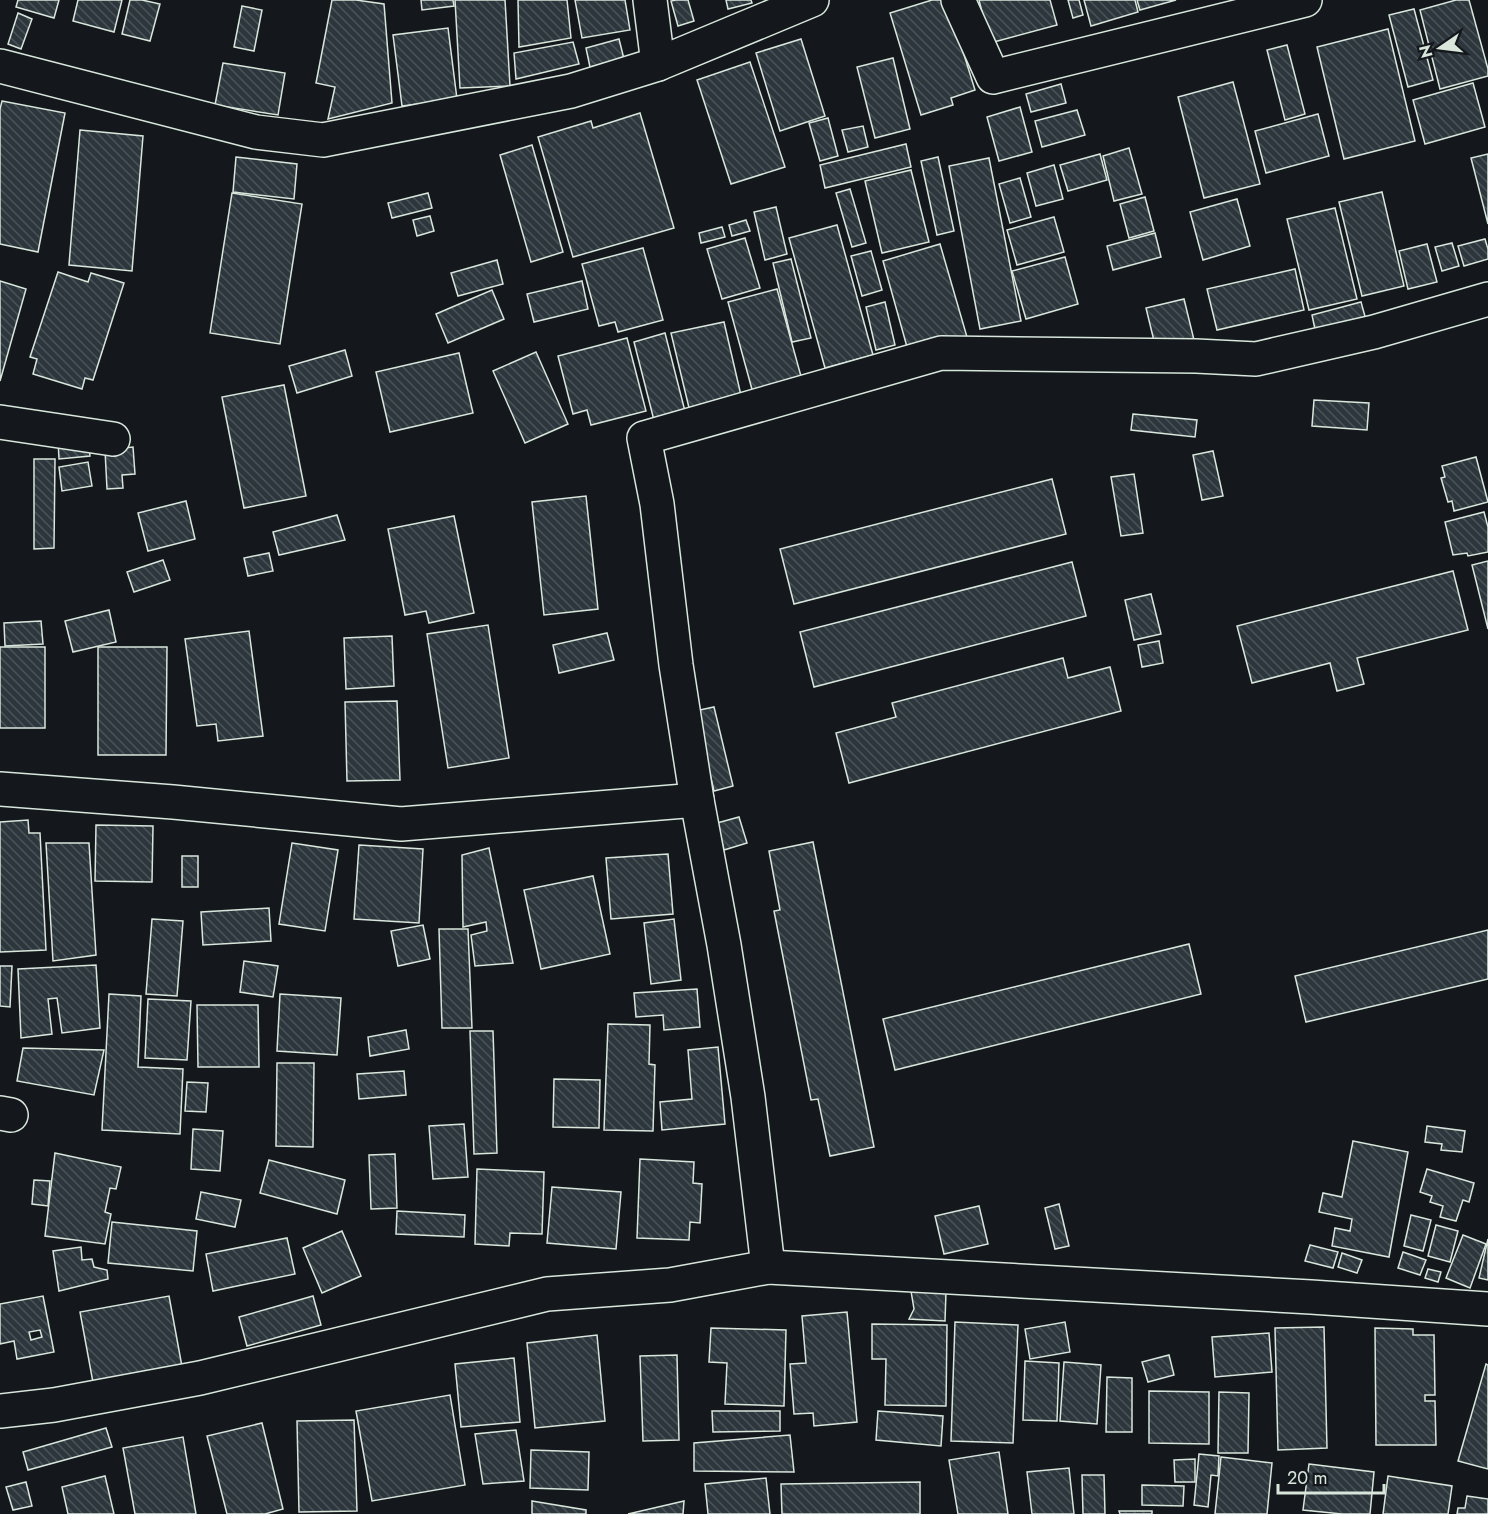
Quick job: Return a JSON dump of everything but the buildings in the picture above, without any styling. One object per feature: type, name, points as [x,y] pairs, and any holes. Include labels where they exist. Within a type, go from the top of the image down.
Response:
[{"type":"street","points":[[651,0],[658,64]]},
{"type":"street","points":[[0,66],[256,132],[323,140],[571,91],[658,64],[812,0]]},
{"type":"street","points":[[958,0],[993,77],[1305,0]]},
{"type":"street","points":[[768,1267],[748,1097],[724,945],[697,800],[676,665],[657,504],[645,438],[941,353],[1256,358],[1374,332],[1488,299]]},
{"type":"street","points":[[0,422],[113,439]]},
{"type":"street","points":[[0,789],[173,802],[401,824],[697,800]]},
{"type":"street","points":[[0,1411],[54,1405],[201,1378],[547,1294],[670,1286],[768,1267],[1488,1309]]}]
